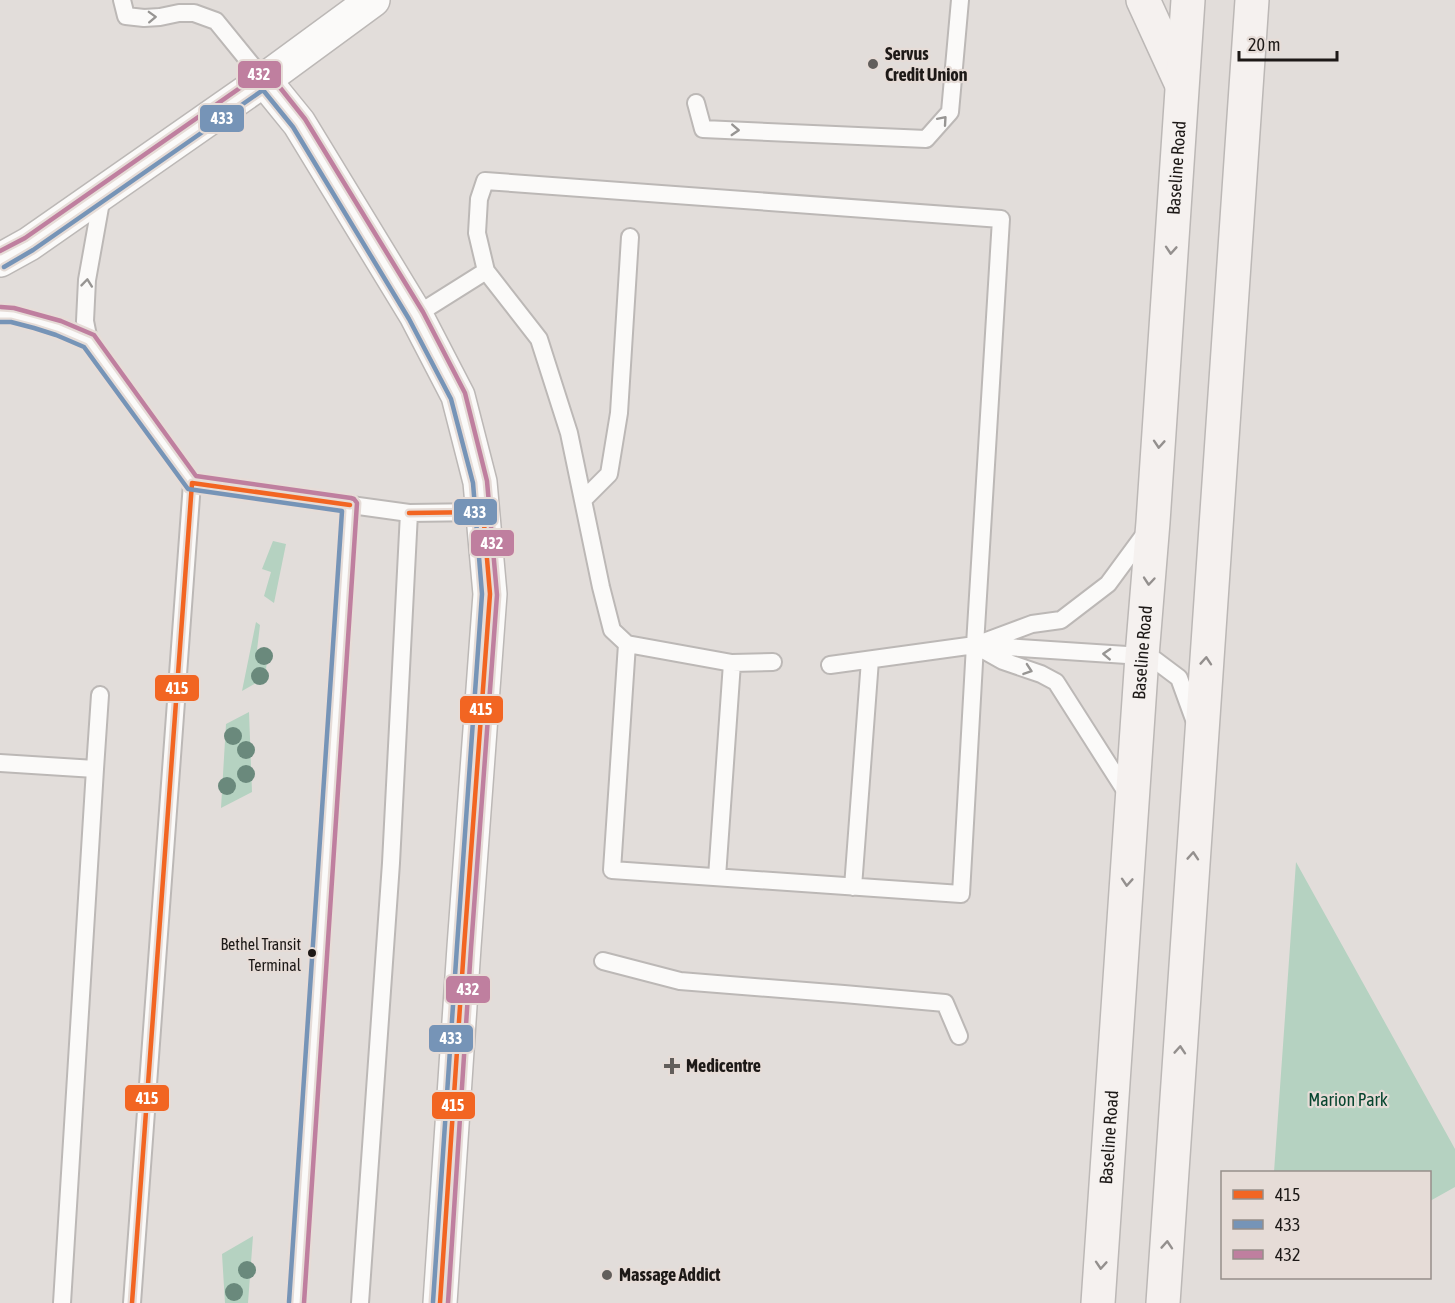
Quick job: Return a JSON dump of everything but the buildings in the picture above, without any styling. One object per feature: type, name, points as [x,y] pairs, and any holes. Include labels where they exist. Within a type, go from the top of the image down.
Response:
[{"type":"main road","points":[[1143,0],[1182,87]]},
{"type":"main road","name":"Baseline Road","points":[[1098,1303],[1188,0]]},
{"type":"main road","points":[[1163,1303],[1252,0]]},
{"type":"street","points":[[0,260],[29,244],[264,80],[373,0]]},
{"type":"street","points":[[264,80],[299,123],[416,315],[458,396],[480,482],[490,594],[440,1303]]},
{"type":"lane","points":[[122,0],[126,16],[144,18],[194,13],[216,21],[264,80]]},
{"type":"lane","points":[[696,103],[704,129],[926,139],[950,112],[960,0]]},
{"type":"lane","points":[[627,644],[612,870],[961,894],[1001,219],[484,181],[479,199],[477,233],[486,271],[538,339],[569,433],[612,630],[627,644],[732,663],[773,662]]},
{"type":"lane","points":[[103,192],[87,280],[85,321],[89,341],[192,483],[132,1303]]},
{"type":"lane","points":[[583,500],[609,474],[619,413],[630,237]]},
{"type":"lane","points":[[416,315],[486,271]]},
{"type":"lane","points":[[0,314],[12,315],[58,328],[89,341]]},
{"type":"lane","points":[[192,483],[409,513],[483,512]]},
{"type":"lane","points":[[296,1303],[350,505]]},
{"type":"lane","points":[[360,1303],[391,863],[409,513]]},
{"type":"lane","points":[[975,645],[1032,624],[1061,620],[1108,584],[1153,522]]},
{"type":"lane","points":[[830,665],[975,645],[1142,656],[1155,660],[1179,678],[1201,738]]},
{"type":"lane","points":[[975,645],[1003,661],[1041,674],[1056,682],[1133,802]]},
{"type":"lane","points":[[853,887],[870,660]]},
{"type":"lane","points":[[717,877],[732,663]]},
{"type":"lane","points":[[62,1303],[99,695]]},
{"type":"lane","points":[[0,763],[95,769]]},
{"type":"lane","points":[[603,961],[680,981],[945,1004],[959,1036]]},
{"type":"green space","points":[[273,541],[286,544],[274,603],[264,596],[271,572],[262,569]]},
{"type":"green space","points":[[256,622],[260,625],[257,650],[268,652],[265,678],[242,691]]},
{"type":"green space","points":[[249,712],[252,792],[221,808],[226,724]]},
{"type":"green space","name":"Marion Park","points":[[1296,862],[1455,1149],[1455,1187],[1431,1200],[1431,1171],[1274,1171]]},
{"type":"green space","points":[[253,1236],[248,1303],[225,1303],[222,1254]]},
{"type":"transit line","name":"432","points":[[0,251],[25,238],[260,74],[266,73],[305,119],[423,312],[465,393],[487,481],[497,595],[448,1303]]},
{"type":"transit line","name":"433","points":[[4,267],[33,250],[263,90],[293,127],[409,319],[451,399],[473,483],[482,594],[433,1302]]},
{"type":"transit line","name":"432","points":[[1,307],[14,308],[61,321],[94,335],[196,476],[351,498],[357,503],[304,1303]]},
{"type":"transit line","name":"433","points":[[0,322],[11,322],[34,328],[84,347],[188,489],[342,511],[289,1302]]},
{"type":"transit line","name":"415","points":[[192,483],[350,505]]},
{"type":"transit line","name":"415","points":[[132,1303],[192,483]]},
{"type":"transit line","name":"415","points":[[409,513],[483,512]]},
{"type":"transit line","name":"415","points":[[440,1303],[490,594],[483,512]]},
{"type":"place","name":"Servus Credit Union","points":[[873,64]]},
{"type":"place","name":"Bethel Transit Terminal","points":[[312,953]]},
{"type":"place","name":"Medicentre","points":[[672,1066]]},
{"type":"place","name":"Massage Addict","points":[[607,1275]]}]
